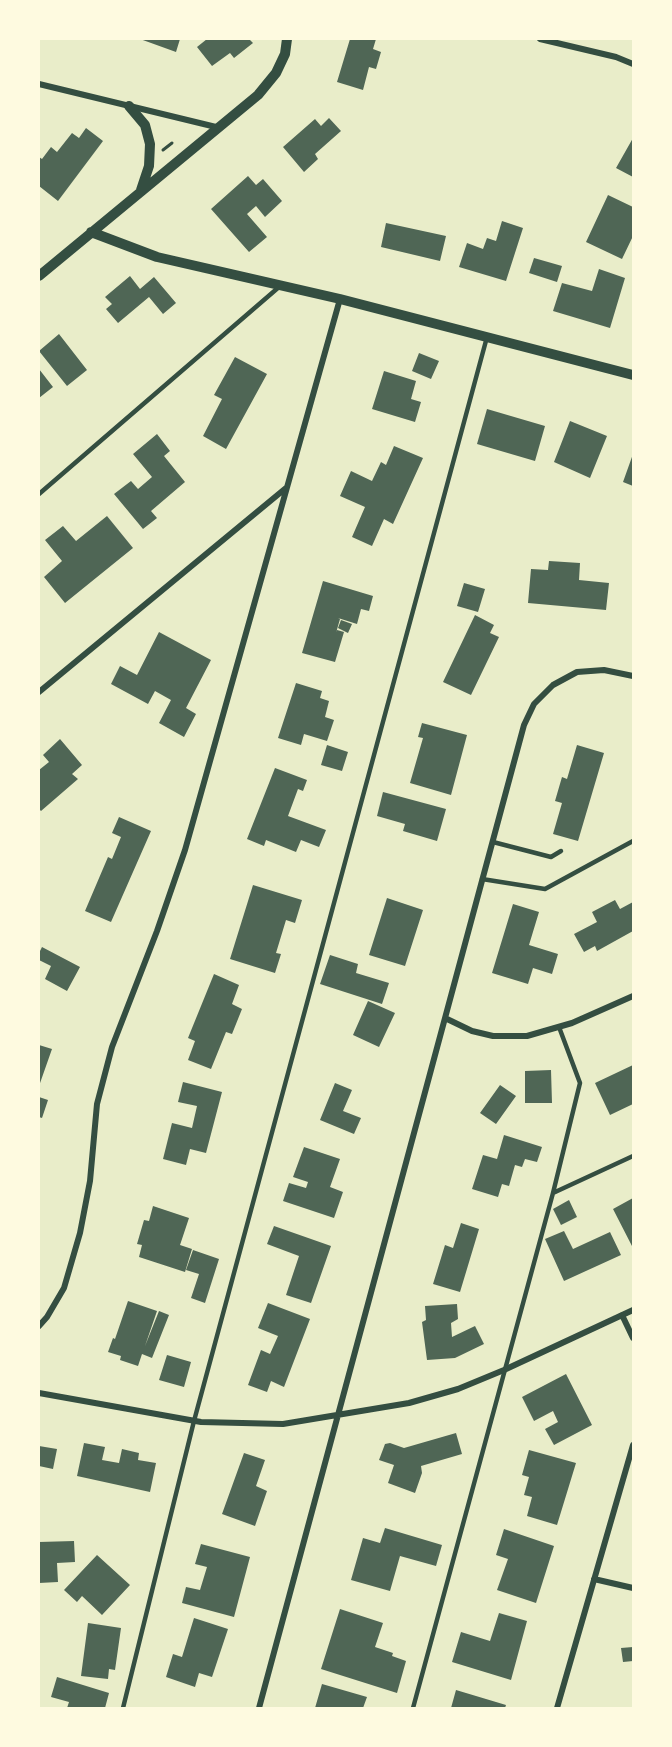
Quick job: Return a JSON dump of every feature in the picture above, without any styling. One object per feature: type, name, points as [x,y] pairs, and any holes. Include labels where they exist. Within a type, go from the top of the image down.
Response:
[{"type":"street","points":[[39,276],[216,127],[258,95],[276,73],[285,54],[287,39]]},
{"type":"street","points":[[540,39],[616,57],[633,64]]},
{"type":"street","points":[[39,84],[216,127]]},
{"type":"street","points":[[129,106],[145,125],[150,144],[148,166],[141,190]]},
{"type":"street","points":[[91,232],[157,257],[340,299],[633,375]]},
{"type":"street","points":[[39,1326],[64,1288],[82,1222],[90,1181],[97,1104],[112,1047],[157,931],[185,850],[340,299]]},
{"type":"street","points":[[39,692],[287,487]]},
{"type":"street","points":[[259,1708],[524,724],[534,704],[553,685],[577,672],[604,670],[633,676]]},
{"type":"street","points":[[445,1018],[472,1031],[493,1036],[526,1036],[559,1027],[633,996]]},
{"type":"street","points":[[39,1393],[194,1421],[283,1424],[410,1402],[458,1389],[633,1310]]},
{"type":"street","points":[[622,1315],[633,1338]]},
{"type":"street","points":[[556,1708],[633,1444]]},
{"type":"street","points":[[594,1579],[633,1588]]},
{"type":"lane","points":[[39,494],[281,285]]},
{"type":"lane","points":[[123,1708],[194,1421],[487,337]]},
{"type":"lane","points":[[482,879],[545,889],[633,841]]},
{"type":"lane","points":[[493,842],[551,857],[561,851]]},
{"type":"lane","points":[[412,1708],[553,1193],[580,1083],[559,1027]]},
{"type":"lane","points":[[553,1193],[633,1156]]},
{"type":"building","points":[[140,39],[180,39],[176,52]]},
{"type":"building","points":[[207,39],[249,39],[253,43],[234,58],[230,53],[212,66],[197,47]]},
{"type":"building","points":[[350,39],[376,39],[373,49],[381,52],[376,69],[369,67],[363,90],[337,82]]},
{"type":"building","points":[[329,118],[341,131],[315,154],[318,159],[304,172],[283,147],[315,119],[321,126]]},
{"type":"building","points":[[86,128],[103,141],[58,201],[39,186],[39,157],[42,159],[51,147],[57,152],[72,133],[79,138]]},
{"type":"building","points":[[633,138],[633,177],[616,168]]},
{"type":"building","points":[[248,176],[256,185],[263,179],[282,201],[265,217],[256,206],[247,214],[267,237],[249,252],[211,209]]},
{"type":"building","points":[[608,195],[633,207],[633,236],[622,259],[586,242]]},
{"type":"building","points":[[502,221],[523,228],[506,281],[459,267],[467,243],[483,249],[487,238],[496,241]]},
{"type":"building","points":[[386,223],[446,236],[440,261],[381,247]]},
{"type":"building","points":[[534,258],[562,266],[557,282],[529,273]]},
{"type":"building","points":[[599,269],[625,278],[610,328],[553,311],[562,283],[592,291]]},
{"type":"building","points":[[130,276],[140,289],[154,277],[176,303],[163,314],[149,297],[118,323],[106,309],[112,304],[105,297]]},
{"type":"building","points":[[59,334],[87,370],[67,386],[39,351]]},
{"type":"building","points":[[419,353],[439,361],[431,379],[412,371]]},
{"type":"building","points":[[235,357],[267,374],[226,449],[203,436],[222,399],[214,395]]},
{"type":"building","points":[[39,369],[53,387],[39,398]]},
{"type":"building","points":[[384,371],[416,381],[411,399],[421,402],[415,422],[372,409]]},
{"type":"building","points":[[487,409],[545,426],[535,461],[477,444]]},
{"type":"building","points":[[570,421],[607,436],[590,478],[554,462]]},
{"type":"building","points":[[157,434],[170,451],[164,456],[185,482],[151,511],[157,518],[143,529],[114,494],[131,481],[138,489],[152,477],[133,454]]},
{"type":"building","points":[[394,446],[423,458],[393,524],[384,519],[372,546],[352,537],[365,507],[340,496],[351,471],[372,481],[381,462],[386,465]]},
{"type":"building","points":[[633,454],[633,486],[623,482]]},
{"type":"building","points":[[107,516],[133,548],[65,603],[44,577],[62,561],[45,540],[63,526],[76,541]]},
{"type":"building","points":[[549,561],[580,563],[579,580],[609,583],[606,610],[528,603],[531,569],[548,570]]},
{"type":"building","points":[[323,581],[373,596],[369,611],[361,609],[357,624],[338,618],[340,619],[336,633],[337,630],[344,632],[335,662],[302,653]]},
{"type":"building","points":[[464,583],[485,589],[478,612],[457,606]]},
{"type":"building","points":[[475,615],[494,625],[490,633],[499,637],[471,695],[443,682]]},
{"type":"building","points":[[341,620],[352,624],[348,633],[338,628]]},
{"type":"building","points":[[159,632],[211,660],[186,708],[196,714],[184,737],[159,723],[171,700],[155,691],[148,704],[111,684],[120,666],[137,675]]},
{"type":"building","points":[[296,683],[322,691],[320,698],[329,701],[325,717],[334,720],[327,741],[304,734],[301,745],[278,738]]},
{"type":"building","points":[[422,723],[467,735],[451,795],[410,783],[423,738],[418,737]]},
{"type":"building","points":[[60,739],[82,765],[72,774],[78,779],[41,811],[39,809],[39,770],[49,762],[43,755]]},
{"type":"building","points":[[327,745],[348,752],[342,771],[321,765]]},
{"type":"building","points":[[577,745],[604,753],[578,841],[553,834],[562,803],[555,801],[562,777],[567,779]]},
{"type":"building","points":[[275,768],[307,780],[303,791],[298,789],[288,816],[326,830],[319,847],[301,840],[296,852],[266,840],[264,846],[247,839]]},
{"type":"building","points":[[383,792],[446,809],[437,841],[403,831],[405,824],[377,816]]},
{"type":"building","points":[[119,817],[151,831],[111,922],[85,911],[108,857],[112,859],[121,837],[112,833]]},
{"type":"building","points":[[253,885],[302,900],[295,923],[286,920],[276,953],[281,954],[275,973],[230,959]]},
{"type":"building","points":[[387,898],[423,910],[405,966],[369,955]]},
{"type":"building","points":[[615,900],[620,909],[633,902],[633,931],[597,951],[595,946],[584,952],[574,934],[597,922],[592,912]]},
{"type":"building","points":[[513,904],[539,912],[529,945],[558,954],[552,974],[533,968],[528,984],[492,973]]},
{"type":"building","points":[[42,947],[80,967],[67,991],[45,979],[51,966],[39,960]]},
{"type":"building","points":[[330,955],[358,964],[356,973],[389,983],[382,1004],[320,984]]},
{"type":"building","points":[[214,974],[239,985],[232,1004],[242,1009],[232,1034],[226,1032],[211,1069],[188,1060],[195,1041],[188,1038]]},
{"type":"building","points":[[368,1001],[395,1013],[379,1047],[353,1035]]},
{"type":"building","points":[[39,1045],[52,1049],[39,1086]]},
{"type":"building","points":[[633,1065],[633,1104],[610,1115],[595,1083]]},
{"type":"building","points":[[551,1070],[552,1103],[525,1103],[525,1071]]},
{"type":"building","points":[[183,1082],[222,1092],[206,1153],[190,1149],[186,1165],[163,1159],[172,1123],[192,1128],[197,1106],[178,1102]]},
{"type":"building","points":[[335,1083],[352,1090],[343,1111],[361,1118],[354,1134],[320,1120]]},
{"type":"building","points":[[500,1085],[516,1096],[496,1124],[480,1113]]},
{"type":"building","points":[[39,1097],[48,1100],[42,1118],[39,1117]]},
{"type":"building","points":[[504,1135],[542,1147],[537,1162],[525,1159],[522,1167],[515,1165],[509,1186],[502,1184],[498,1197],[472,1189],[483,1155],[497,1159]]},
{"type":"building","points":[[304,1147],[340,1159],[330,1187],[343,1192],[334,1218],[283,1201],[289,1183],[306,1188],[308,1182],[293,1177]]},
{"type":"building","points":[[633,1198],[633,1248],[613,1209]]},
{"type":"building","points":[[569,1200],[577,1217],[561,1225],[553,1209]]},
{"type":"building","points":[[153,1206],[189,1218],[180,1245],[192,1249],[185,1272],[139,1257],[142,1245],[137,1244],[144,1220],[149,1221]]},
{"type":"building","points":[[461,1223],[479,1229],[460,1292],[433,1284],[445,1245],[453,1248]]},
{"type":"building","points":[[274,1226],[331,1246],[311,1303],[286,1295],[299,1256],[267,1244]]},
{"type":"building","points":[[564,1231],[573,1249],[610,1232],[621,1255],[564,1281],[545,1239]]},
{"type":"building","points":[[193,1250],[219,1259],[205,1303],[191,1298],[199,1274],[186,1270]]},
{"type":"building","points":[[128,1301],[157,1311],[145,1346],[159,1311],[169,1315],[152,1358],[142,1354],[138,1366],[120,1360],[121,1356],[108,1352]]},
{"type":"building","points":[[268,1303],[310,1319],[284,1387],[271,1381],[267,1392],[248,1385],[261,1350],[270,1354],[278,1336],[258,1328]]},
{"type":"building","points":[[457,1304],[458,1319],[451,1323],[452,1337],[475,1326],[484,1344],[455,1358],[427,1360],[422,1322],[426,1320],[425,1306]]},
{"type":"building","points":[[167,1355],[191,1362],[184,1387],[159,1380]]},
{"type":"building","points":[[566,1374],[592,1425],[554,1445],[545,1429],[558,1422],[553,1411],[534,1421],[522,1397]]},
{"type":"building","points":[[456,1433],[462,1454],[421,1466],[422,1473],[415,1493],[388,1483],[394,1465],[379,1460],[385,1444],[390,1443],[404,1448]]},
{"type":"building","points":[[84,1443],[105,1447],[102,1460],[119,1463],[122,1449],[139,1453],[138,1460],[156,1463],[150,1492],[77,1476]]},
{"type":"building","points":[[39,1446],[57,1449],[53,1469],[39,1466]]},
{"type":"building","points":[[529,1450],[576,1463],[557,1525],[527,1516],[532,1497],[524,1495],[529,1477],[522,1475]]},
{"type":"building","points":[[244,1453],[265,1460],[256,1486],[267,1491],[255,1526],[222,1514]]},
{"type":"building","points":[[385,1528],[442,1545],[436,1566],[400,1556],[390,1591],[351,1580],[363,1538],[380,1543]]},
{"type":"building","points":[[504,1529],[554,1546],[536,1603],[497,1590],[508,1559],[496,1555]]},
{"type":"building","points":[[74,1541],[75,1562],[57,1563],[58,1582],[39,1583],[39,1542]]},
{"type":"building","points":[[201,1544],[250,1557],[234,1617],[182,1603],[186,1587],[200,1590],[207,1567],[195,1564]]},
{"type":"building","points":[[97,1555],[130,1585],[102,1615],[82,1596],[77,1602],[64,1590]]},
{"type":"building","points":[[340,1609],[383,1623],[375,1647],[393,1653],[392,1656],[406,1661],[397,1693],[321,1669]]},
{"type":"building","points":[[499,1613],[527,1621],[511,1680],[452,1662],[461,1632],[490,1641]]},
{"type":"building","points":[[194,1618],[228,1629],[212,1677],[199,1673],[195,1687],[166,1677],[173,1654],[182,1657]]},
{"type":"building","points":[[88,1623],[121,1628],[115,1670],[109,1669],[108,1679],[81,1676]]},
{"type":"building","points":[[633,1647],[633,1661],[623,1662],[621,1648]]},
{"type":"building","points":[[57,1677],[109,1693],[105,1708],[67,1708],[69,1702],[51,1697]]},
{"type":"building","points":[[322,1684],[367,1697],[363,1708],[315,1708]]},
{"type":"building","points":[[456,1690],[506,1705],[505,1708],[451,1708]]}]
